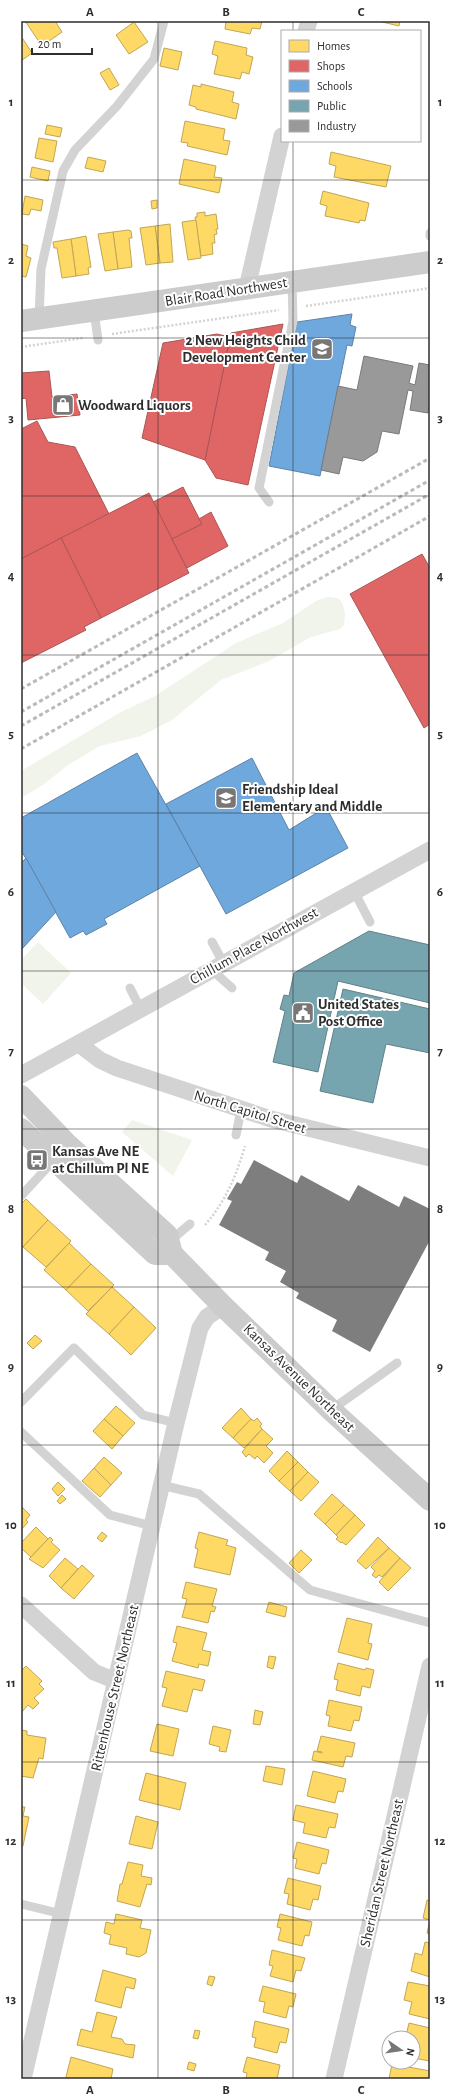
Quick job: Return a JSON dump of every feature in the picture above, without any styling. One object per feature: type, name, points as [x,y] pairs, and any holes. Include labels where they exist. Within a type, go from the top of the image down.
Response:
[{"type":"street","points":[[247,288],[281,140]]},
{"type":"street","name":"Blair Road Northwest","points":[[30,320],[430,262]]},
{"type":"street","name":"Chillum Place Northwest","points":[[21,1075],[430,850]]},
{"type":"street","name":"North Capitol Street","points":[[79,1044],[100,1060],[117,1068],[241,1110],[305,1129],[430,1158]]},
{"type":"street","name":"Kansas Avenue Northeast","points":[[21,1096],[68,1145],[167,1235],[170,1248],[223,1306],[331,1410],[430,1500]]},
{"type":"street","points":[[21,1128],[155,1254],[170,1248]]},
{"type":"street","name":"Rittenhouse Street Northeast","points":[[23,2079],[161,1485],[200,1328],[207,1317],[223,1306]]},
{"type":"street","points":[[21,1605],[94,1672],[116,1681]]},
{"type":"street","name":"Sheridan Street Northeast","points":[[334,2079],[430,1666]]},
{"type":"lane","points":[[30,320],[64,171],[75,150],[117,106],[154,59],[164,21]]},
{"type":"lane","points":[[269,502],[259,488],[293,321],[294,308],[292,282]]},
{"type":"lane","points":[[94,311],[98,338]]},
{"type":"lane","points":[[354,891],[370,922]]},
{"type":"lane","points":[[212,942],[218,967],[232,988]]},
{"type":"lane","points":[[130,988],[141,1010]]},
{"type":"lane","points":[[236,1134],[241,1110]]},
{"type":"lane","points":[[21,1196],[54,1160]]},
{"type":"lane","points":[[170,1248],[190,1224]]},
{"type":"lane","points":[[21,1402],[74,1348],[143,1415],[176,1423]]},
{"type":"lane","points":[[331,1410],[397,1363]]},
{"type":"lane","points":[[21,1432],[110,1515],[152,1526]]},
{"type":"lane","points":[[161,1485],[199,1494],[310,1590],[430,1623]]},
{"type":"lane","points":[[21,1904],[62,1914]]},
{"type":"path","points":[[21,347],[98,338],[430,288]]},
{"type":"path","points":[[202,1229],[219,1209],[236,1176],[247,1138]]},
{"type":"shaded area","points":[[328,597],[338,598],[342,602],[345,613],[344,625],[340,629],[311,637],[269,661],[221,680],[172,720],[141,736],[100,746],[68,765],[43,785],[21,798],[21,771],[121,712],[155,696],[236,643],[283,623],[316,601]]},
{"type":"shaded area","points":[[38,942],[71,973],[43,1004],[21,983],[21,960]]},
{"type":"shaded area","points":[[132,1120],[192,1140],[173,1176],[122,1132]]},
{"type":"building: Homes","points":[[25,21],[55,21],[62,32],[42,46]]},
{"type":"building: Homes","points":[[226,21],[262,21],[260,29],[252,28],[250,34],[225,29]]},
{"type":"building: Homes","points":[[378,21],[400,21],[399,26]]},
{"type":"building: Homes","points":[[134,22],[148,42],[129,54],[116,35]]},
{"type":"building: Homes","points":[[21,36],[32,53],[21,61]]},
{"type":"building: Homes","points":[[215,41],[247,48],[246,55],[253,57],[249,74],[242,72],[240,79],[214,74],[218,56],[212,54]]},
{"type":"building: Homes","points":[[164,48],[182,52],[178,70],[160,66]]},
{"type":"building: Homes","points":[[109,68],[119,85],[110,90],[100,73]]},
{"type":"building: Homes","points":[[201,84],[234,92],[232,102],[239,104],[236,119],[196,109],[196,107],[189,105],[193,85],[201,87]]},
{"type":"building: Homes","points":[[185,121],[225,129],[223,140],[230,141],[227,155],[187,146],[188,143],[181,142]]},
{"type":"building: Homes","points":[[47,125],[62,128],[60,137],[45,134]]},
{"type":"building: Homes","points":[[39,138],[57,141],[53,162],[35,158]]},
{"type":"building: Homes","points":[[331,152],[391,166],[386,187],[334,177],[336,166],[329,164]]},
{"type":"building: Homes","points":[[88,157],[106,161],[103,172],[85,168]]},
{"type":"building: Homes","points":[[184,159],[216,166],[214,177],[222,178],[219,193],[179,184]]},
{"type":"building: Homes","points":[[32,167],[50,171],[48,181],[30,177]]},
{"type":"building: Homes","points":[[323,191],[369,203],[365,221],[360,220],[359,223],[325,216],[327,206],[320,204]]},
{"type":"building: Homes","points":[[25,196],[43,200],[41,211],[31,209],[29,215],[22,214]]},
{"type":"building: Homes","points":[[157,200],[157,208],[152,209],[151,201]]},
{"type":"building: Homes","points":[[205,212],[205,216],[216,214],[218,229],[216,229],[217,234],[214,235],[215,243],[212,243],[213,254],[201,256],[195,217],[197,217],[197,213]]},
{"type":"building: Homes","points":[[196,220],[201,258],[188,260],[182,222]]},
{"type":"building: Homes","points":[[170,224],[173,262],[160,263],[155,226]]},
{"type":"building: Homes","points":[[155,226],[160,263],[146,265],[140,228]]},
{"type":"building: Homes","points":[[131,231],[132,238],[129,238],[132,267],[118,269],[113,232]]},
{"type":"building: Homes","points":[[113,232],[118,269],[105,271],[98,234]]},
{"type":"building: Homes","points":[[86,236],[91,267],[88,268],[89,274],[76,276],[71,239]]},
{"type":"building: Homes","points":[[71,239],[76,276],[62,278],[57,248],[54,248],[53,242]]},
{"type":"building: Homes","points":[[21,244],[28,246],[26,256],[31,258],[26,277],[21,276]]},
{"type":"building: Homes","points":[[26,1199],[48,1220],[23,1247],[21,1245],[21,1204]]},
{"type":"building: Homes","points":[[48,1220],[71,1241],[46,1267],[23,1247]]},
{"type":"building: Homes","points":[[69,1243],[91,1264],[66,1290],[44,1270]]},
{"type":"building: Homes","points":[[91,1264],[114,1285],[88,1311],[66,1290]]},
{"type":"building: Homes","points":[[112,1287],[134,1307],[109,1334],[86,1314]]},
{"type":"building: Homes","points":[[134,1307],[156,1328],[131,1355],[109,1334]]},
{"type":"building: Homes","points":[[35,1335],[42,1341],[33,1349],[27,1343]]},
{"type":"building: Homes","points":[[116,1406],[135,1423],[123,1436],[104,1419]]},
{"type":"building: Homes","points":[[241,1408],[251,1419],[233,1438],[222,1428]]},
{"type":"building: Homes","points":[[257,1418],[262,1424],[260,1426],[262,1429],[244,1448],[233,1438],[251,1419],[254,1421]]},
{"type":"building: Homes","points":[[104,1419],[123,1436],[112,1449],[93,1431]]},
{"type":"building: Homes","points":[[262,1429],[273,1439],[266,1446],[273,1453],[264,1463],[257,1456],[255,1459],[249,1454],[246,1457],[242,1452]]},
{"type":"building: Homes","points":[[287,1451],[298,1462],[279,1481],[269,1471]]},
{"type":"building: Homes","points":[[104,1457],[122,1473],[111,1485],[94,1468]]},
{"type":"building: Homes","points":[[298,1462],[308,1472],[290,1491],[279,1481]]},
{"type":"building: Homes","points":[[94,1468],[111,1485],[100,1497],[82,1481]]},
{"type":"building: Homes","points":[[308,1472],[319,1482],[301,1501],[290,1491]]},
{"type":"building: Homes","points":[[58,1482],[65,1489],[58,1496],[52,1489]]},
{"type":"building: Homes","points":[[332,1494],[344,1505],[325,1524],[314,1514]]},
{"type":"building: Homes","points":[[62,1495],[66,1499],[60,1504],[57,1501]]},
{"type":"building: Homes","points":[[344,1505],[355,1515],[336,1535],[325,1524]]},
{"type":"building: Homes","points":[[21,1506],[30,1515],[26,1520],[28,1522],[21,1530]]},
{"type":"building: Homes","points":[[355,1515],[365,1525],[346,1545],[336,1539],[338,1537],[336,1535]]},
{"type":"building: Homes","points":[[36,1527],[48,1539],[31,1557],[21,1548],[21,1543]]},
{"type":"building: Homes","points":[[102,1532],[107,1536],[102,1542],[97,1538]]},
{"type":"building: Homes","points":[[199,1532],[228,1540],[226,1545],[236,1548],[230,1575],[194,1567],[198,1549],[195,1548]]},
{"type":"building: Homes","points":[[50,1537],[53,1540],[51,1542],[60,1550],[43,1568],[29,1559]]},
{"type":"building: Homes","points":[[378,1537],[389,1548],[366,1569],[357,1561]]},
{"type":"building: Homes","points":[[389,1548],[400,1558],[382,1577],[379,1575],[376,1578],[372,1575],[375,1571],[371,1567]]},
{"type":"building: Homes","points":[[301,1550],[312,1560],[299,1573],[289,1563]]},
{"type":"building: Homes","points":[[65,1558],[78,1569],[61,1588],[49,1576]]},
{"type":"building: Homes","points":[[400,1558],[411,1568],[388,1591],[379,1582]]},
{"type":"building: Homes","points":[[82,1565],[94,1576],[74,1599],[61,1588]]},
{"type":"building: Homes","points":[[186,1582],[217,1589],[212,1606],[216,1607],[214,1612],[211,1611],[208,1623],[182,1617],[187,1599],[182,1598]]},
{"type":"building: Homes","points":[[269,1602],[287,1607],[285,1617],[266,1612]]},
{"type":"building: Homes","points":[[347,1618],[372,1624],[368,1643],[372,1644],[368,1660],[338,1652]]},
{"type":"building: Homes","points":[[177,1626],[207,1633],[202,1650],[211,1652],[208,1666],[199,1664],[198,1668],[172,1661],[177,1643],[173,1642]]},
{"type":"building: Homes","points":[[269,1656],[276,1657],[273,1669],[267,1667]]},
{"type":"building: Homes","points":[[338,1663],[365,1670],[366,1668],[374,1670],[370,1688],[362,1686],[360,1696],[336,1690],[338,1680],[334,1679]]},
{"type":"building: Homes","points":[[26,1666],[42,1681],[39,1684],[44,1689],[34,1698],[39,1703],[33,1709],[28,1705],[21,1713],[21,1671]]},
{"type":"building: Homes","points":[[166,1671],[205,1680],[202,1691],[193,1689],[187,1712],[162,1706],[167,1688],[162,1687]]},
{"type":"building: Homes","points":[[329,1700],[362,1707],[359,1721],[354,1720],[351,1731],[328,1726],[330,1716],[326,1715]]},
{"type":"building: Homes","points":[[255,1710],[263,1712],[260,1725],[253,1724]]},
{"type":"building: Homes","points":[[157,1724],[179,1729],[173,1756],[150,1751]]},
{"type":"building: Homes","points":[[213,1726],[231,1730],[226,1752],[219,1751],[220,1747],[209,1744]]},
{"type":"building: Homes","points":[[21,1730],[27,1731],[27,1735],[46,1738],[43,1759],[39,1758],[33,1778],[21,1776]]},
{"type":"building: Homes","points":[[321,1736],[355,1743],[352,1757],[346,1756],[343,1767],[312,1760],[314,1751],[322,1753],[317,1751]]},
{"type":"building: Homes","points":[[266,1766],[285,1769],[282,1785],[263,1781]]},
{"type":"building: Homes","points":[[313,1771],[346,1779],[343,1792],[338,1791],[335,1803],[307,1796]]},
{"type":"building: Homes","points":[[146,1773],[186,1783],[180,1810],[139,1800]]},
{"type":"building: Homes","points":[[296,1805],[338,1814],[335,1828],[329,1827],[326,1838],[303,1833],[305,1823],[293,1820]]},
{"type":"building: Homes","points":[[21,1807],[25,1807],[23,1816],[29,1817],[23,1846],[21,1846]]},
{"type":"building: Homes","points":[[136,1816],[158,1822],[152,1849],[129,1844]]},
{"type":"building: Homes","points":[[297,1842],[329,1850],[326,1864],[322,1863],[319,1874],[295,1868],[297,1859],[293,1858]]},
{"type":"building: Homes","points":[[128,1862],[143,1865],[141,1876],[152,1878],[151,1885],[147,1884],[140,1907],[117,1901],[120,1884],[122,1884]]},
{"type":"building: Homes","points":[[288,1878],[321,1886],[318,1900],[313,1899],[310,1910],[287,1904],[289,1894],[284,1893]]},
{"type":"building: Homes","points":[[427,1900],[430,1901],[430,1920],[423,1918]]},
{"type":"building: Homes","points":[[116,1914],[142,1920],[140,1928],[151,1930],[146,1953],[139,1957],[126,1954],[127,1948],[109,1944],[111,1935],[104,1933],[106,1922],[114,1924]]},
{"type":"building: Homes","points":[[280,1914],[312,1922],[309,1936],[305,1935],[302,1946],[278,1940],[281,1928],[277,1927]]},
{"type":"building: Homes","points":[[430,1920],[430,1934],[427,1933]]},
{"type":"building: Homes","points":[[425,1942],[430,1943],[430,1977],[411,1971],[415,1953],[422,1955]]},
{"type":"building: Homes","points":[[272,1950],[305,1958],[301,1971],[296,1970],[293,1982],[270,1976],[273,1966],[269,1965]]},
{"type":"building: Homes","points":[[103,1970],[136,1979],[134,1989],[126,1987],[121,2008],[95,2001]]},
{"type":"building: Homes","points":[[209,1976],[215,1977],[212,1986],[207,1984]]},
{"type":"building: Homes","points":[[408,1982],[430,1986],[430,2019],[409,2014],[412,2002],[404,2000]]},
{"type":"building: Homes","points":[[263,1986],[296,1994],[293,2007],[289,2006],[286,2018],[263,2012],[265,2002],[259,2001]]},
{"type":"building: Homes","points":[[97,2012],[117,2017],[111,2037],[122,2039],[125,2044],[135,2045],[133,2058],[77,2045],[81,2029],[92,2032]]},
{"type":"building: Homes","points":[[255,2021],[289,2029],[286,2043],[280,2042],[277,2053],[254,2047],[256,2038],[252,2037]]},
{"type":"building: Homes","points":[[409,2023],[430,2028],[430,2061],[421,2059],[421,2030],[407,2030]]},
{"type":"building: Homes","points":[[195,2030],[200,2031],[198,2039],[193,2038]]},
{"type":"building: Homes","points":[[71,2057],[113,2069],[111,2079],[68,2079],[66,2077]]},
{"type":"building: Homes","points":[[247,2057],[280,2065],[277,2079],[246,2079],[247,2073],[243,2072]]},
{"type":"building: Homes","points":[[189,2062],[196,2064],[194,2071],[187,2069]]},
{"type":"building: Homes","points":[[421,2069],[430,2071],[430,2079],[389,2079],[391,2070]]},
{"type":"building: Shops","points":[[283,324],[248,485],[216,478],[205,460],[231,333]]},
{"type":"building: Shops","points":[[217,334],[230,337],[205,460],[142,438],[163,343]]},
{"type":"building: Shops","points":[[49,371],[52,397],[77,394],[80,415],[28,420],[26,398],[21,399],[21,373]]},
{"type":"building: Shops","points":[[37,421],[48,442],[75,447],[109,514],[21,559],[21,429]]},
{"type":"building: Shops","points":[[183,487],[202,524],[172,539],[153,502]]},
{"type":"building: Shops","points":[[149,493],[189,573],[101,618],[61,538]]},
{"type":"building: Shops","points":[[211,512],[228,546],[187,568],[172,539],[202,524],[199,519]]},
{"type":"building: Shops","points":[[61,538],[101,618],[84,627],[86,630],[21,663],[21,559]]},
{"type":"building: Shops","points":[[422,554],[430,568],[430,724],[424,728],[350,594]]},
{"type":"building: Schools","points":[[352,314],[350,325],[356,327],[352,346],[347,345],[320,476],[269,466],[297,322]]},
{"type":"building: Schools","points":[[137,753],[200,866],[104,919],[107,924],[86,935],[83,931],[70,938],[21,850],[21,818]]},
{"type":"building: Schools","points":[[252,758],[289,830],[326,807],[348,848],[226,914],[166,804]]},
{"type":"building: Schools","points":[[26,858],[56,912],[21,950],[21,863]]},
{"type":"building: Public","points":[[369,931],[430,945],[430,1003],[338,981],[318,1072],[273,1062],[285,1011],[280,1009],[284,995],[289,996],[294,973]]},
{"type":"building: Public","points":[[343,989],[430,1009],[430,1053],[386,1044],[373,1103],[320,1091]]},
{"type":"building: Industry","points":[[364,356],[413,366],[409,383],[415,385],[419,363],[430,365],[430,404],[428,413],[410,410],[413,391],[408,390],[399,434],[382,431],[377,452],[363,461],[343,457],[339,474],[321,470],[338,386],[357,390]]},
{"type":"building: Other","points":[[254,1160],[297,1183],[301,1175],[349,1201],[358,1185],[399,1207],[404,1196],[430,1209],[430,1240],[370,1352],[332,1331],[337,1320],[296,1298],[299,1293],[280,1282],[286,1271],[265,1260],[269,1252],[219,1225],[232,1201],[227,1199],[237,1182],[241,1184]]},
{"type":"railway","points":[[21,689],[430,458]]},
{"type":"railway","points":[[21,712],[430,480]]},
{"type":"railway","points":[[21,726],[430,494]]},
{"type":"railway","points":[[21,749],[430,516]]},
{"type":"place","name":"2 New Heights Child Development Center","points":[[322,349]]},
{"type":"place","name":"Woodward Liquors","points":[[63,405]]},
{"type":"place","name":"Friendship Ideal Elementary and Middle","points":[[226,798]]},
{"type":"place","name":"United States Post Office","points":[[303,1013]]},
{"type":"place","name":"Kansas Ave NE at Chillum Pl NE","points":[[37,1160]]}]
